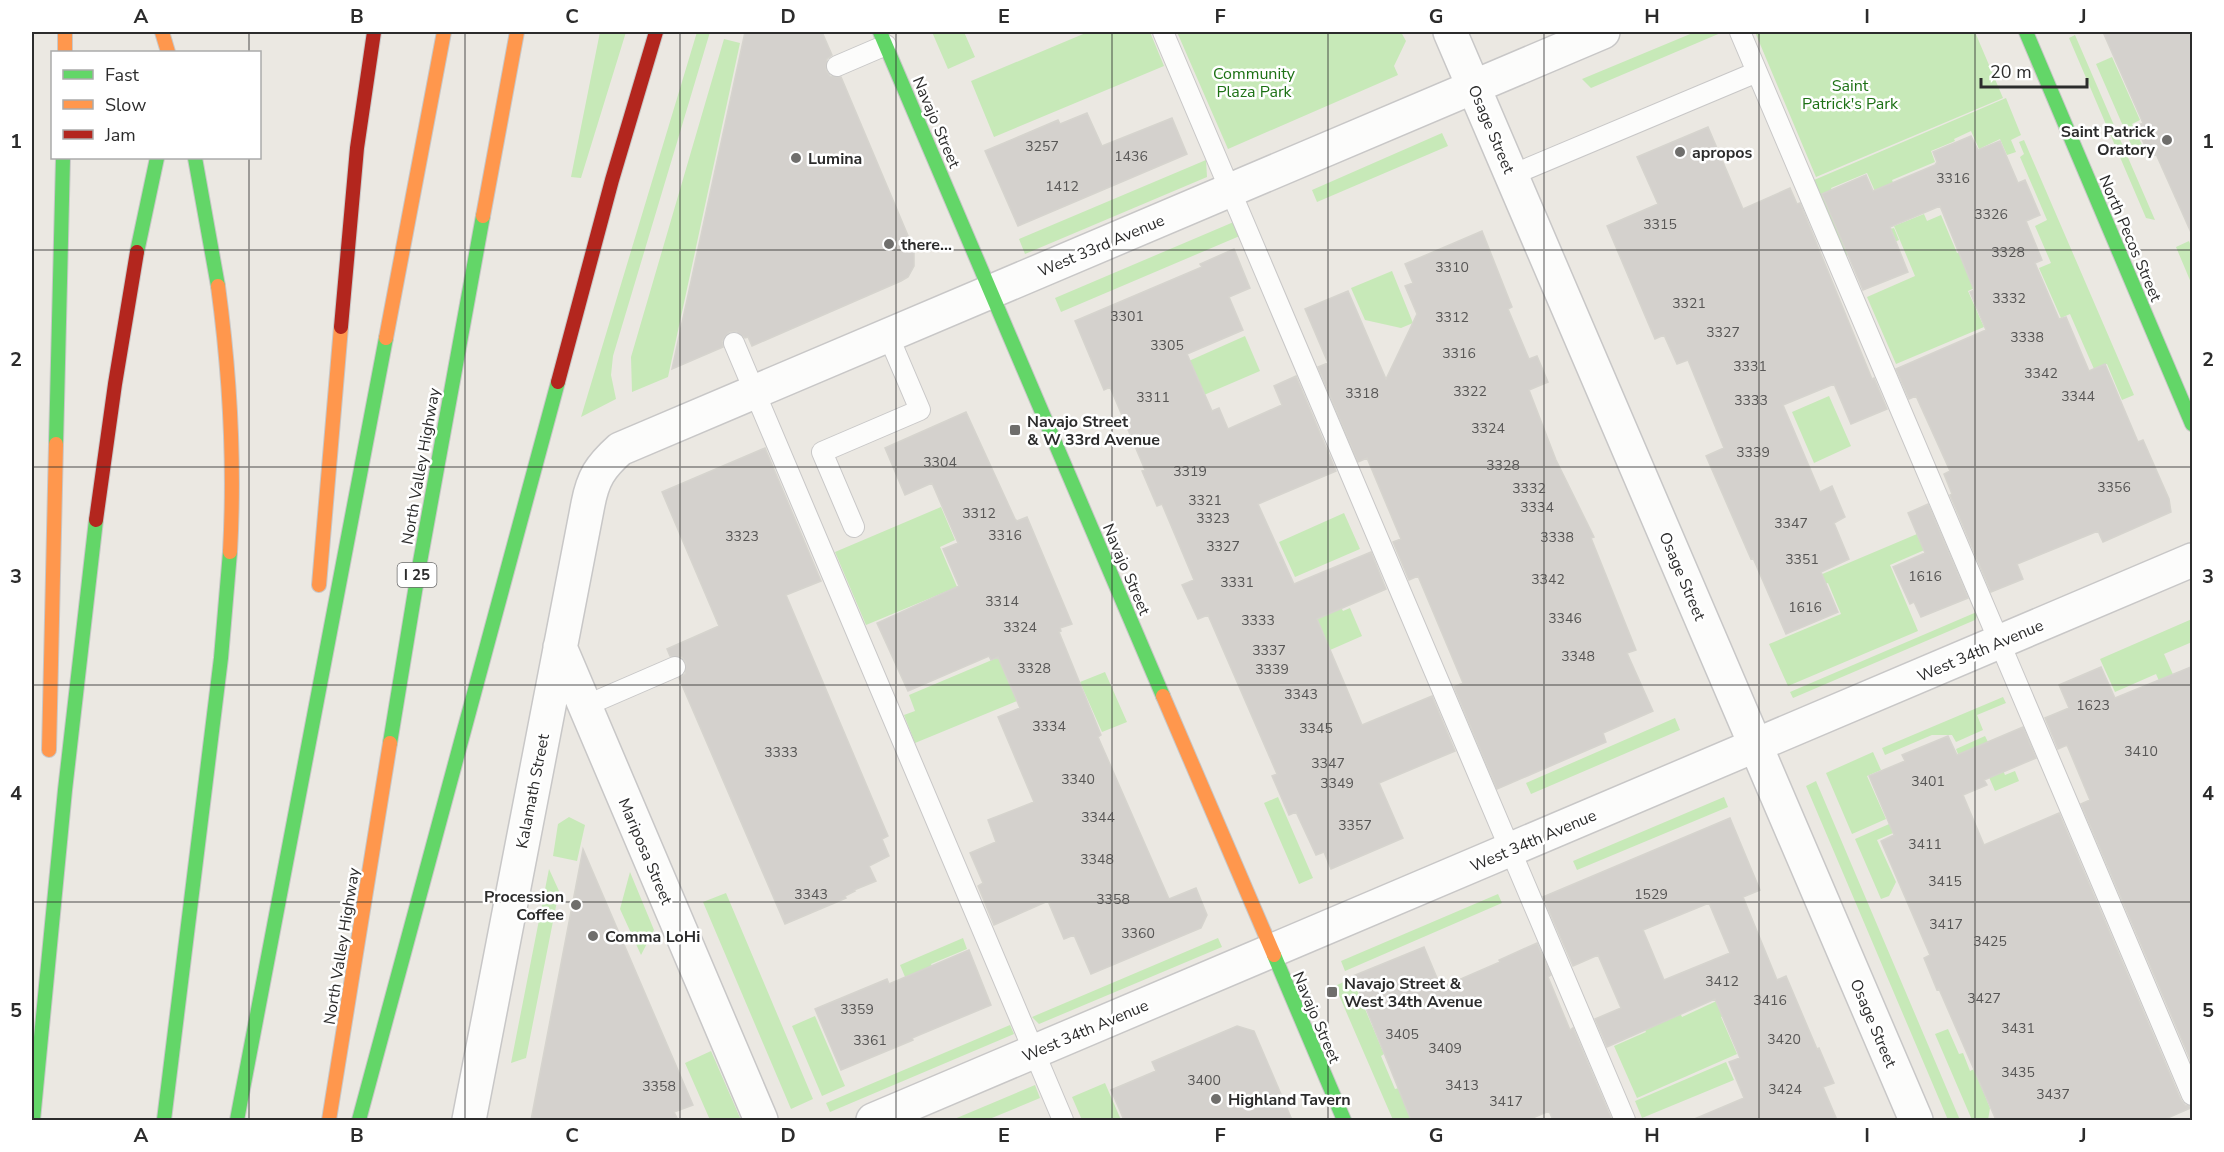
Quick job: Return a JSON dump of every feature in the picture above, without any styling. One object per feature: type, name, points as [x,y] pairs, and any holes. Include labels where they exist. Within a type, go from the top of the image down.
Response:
[{"type":"main road","points":[[65,32],[65,51]]},
{"type":"main road","points":[[162,32],[168,51]]},
{"type":"main road","points":[[317,603],[357,148],[374,32]]},
{"type":"main road","points":[[237,1120],[444,32]]},
{"type":"main road","name":"North Valley Highway","points":[[329,1120],[418,573],[517,32]]},
{"type":"main road","points":[[359,1120],[609,191],[656,32]]},
{"type":"main road","name":"North Pecos Street","points":[[2026,32],[2193,424]]},
{"type":"main road","name":"Navajo Street","points":[[883,38],[1344,1120]]},
{"type":"main road","points":[[49,763],[63,159]]},
{"type":"main road","points":[[33,1120],[75,692],[94,533],[116,373],[158,159]]},
{"type":"main road","points":[[165,1120],[221,658],[227,598],[232,498],[228,366],[214,253],[195,159]]},
{"type":"main road","points":[[303,769],[314,639]]},
{"type":"main road","points":[[44,1012],[48,823]]},
{"type":"street","name":"Osage Street","points":[[1450,32],[1916,1120]]},
{"type":"street","name":"West 33rd Avenue","points":[[603,464],[620,449],[1603,32]]},
{"type":"street","name":"Kalamath Street","points":[[469,1120],[592,483],[603,464]]},
{"type":"street","name":"West 34th Avenue","points":[[873,1120],[2193,560]]},
{"type":"street","name":"Mariposa Street","points":[[560,647],[760,1120]]},
{"type":"lane","points":[[1163,32],[1625,1120]]},
{"type":"lane","points":[[1740,32],[2193,1095]]},
{"type":"lane","points":[[837,66],[883,38]]},
{"type":"lane","points":[[1512,175],[1757,72]]},
{"type":"lane","points":[[854,527],[822,452],[920,410],[888,335]]},
{"type":"lane","points":[[734,343],[1063,1120]]},
{"type":"lane","points":[[585,706],[675,667]]},
{"type":"green space","points":[[600,32],[626,32],[581,178],[571,177]]},
{"type":"green space","points":[[697,32],[710,32],[613,356],[611,375],[616,399],[581,417]]},
{"type":"green space","points":[[932,32],[964,32],[975,57],[948,69]]},
{"type":"green space","points":[[1088,32],[1150,32],[1164,66],[994,137],[971,81]]},
{"type":"green space","name":"Community Plaza Park","points":[[1177,32],[1401,32],[1406,41],[1394,66],[1398,75],[1228,149]]},
{"type":"green space","points":[[1695,32],[1723,32],[1591,88],[1582,79]]},
{"type":"green space","name":"Saint Patrick's Park","points":[[1755,32],[1975,32],[2003,98],[1816,177]]},
{"type":"green space","points":[[2075,35],[2155,220],[2146,218],[2069,38]]},
{"type":"green space","points":[[724,39],[740,43],[668,377],[632,392],[631,357]]},
{"type":"green space","points":[[2112,57],[2140,120],[2132,124],[2142,145],[2133,149],[2096,64]]},
{"type":"green space","points":[[2006,98],[2021,135],[2011,140],[2016,152],[2007,155],[2000,139],[1979,149],[1971,131],[1931,151],[1935,162],[1892,180],[1908,218],[1890,226],[1867,173],[1831,188],[1852,238],[1894,228],[1899,240],[1861,257],[1858,251],[1846,256],[1814,180]]},
{"type":"green space","points":[[1442,133],[1448,146],[1317,202],[1312,190]]},
{"type":"green space","points":[[2024,140],[2134,395],[2122,400],[2107,364],[2094,369],[2070,314],[2061,318],[2039,268],[2051,263],[2035,226],[2047,220],[2020,157],[2024,154],[2019,142]]},
{"type":"green space","points":[[1206,160],[1207,177],[1025,254],[1019,239]]},
{"type":"green space","points":[[1924,214],[1927,221],[1941,215],[1957,253],[1971,247],[1986,283],[1968,291],[1984,327],[1896,364],[1867,297],[1915,276],[1894,226]]},
{"type":"green space","points":[[1236,221],[1242,235],[1061,312],[1055,298]]},
{"type":"green space","points":[[2189,241],[2192,249],[2192,285],[2176,247]]},
{"type":"green space","points":[[1392,271],[1413,323],[1401,328],[1365,320],[1351,288]]},
{"type":"green space","points":[[1245,336],[1260,371],[1197,398],[1182,364]]},
{"type":"green space","points":[[1829,396],[1851,446],[1814,463],[1792,412]]},
{"type":"green space","points":[[941,507],[955,540],[940,547],[957,587],[866,625],[835,552]]},
{"type":"green space","points":[[1344,513],[1360,549],[1295,577],[1279,542]]},
{"type":"green space","points":[[1936,526],[1943,542],[1890,565],[1918,631],[1788,686],[1769,644],[1841,614],[1828,583],[1824,584],[1820,575]]},
{"type":"green space","points":[[1341,607],[1343,611],[1350,608],[1362,636],[1321,654],[1307,621]]},
{"type":"green space","points":[[1979,611],[1975,620],[1793,698],[1790,692]]},
{"type":"green space","points":[[2192,619],[2192,642],[2164,654],[2178,686],[2164,692],[2156,674],[2115,692],[2100,659]]},
{"type":"green space","points":[[999,657],[1017,701],[915,743],[904,715],[915,711],[909,695]]},
{"type":"green space","points":[[1105,672],[1127,722],[1102,732],[1080,682]]},
{"type":"green space","points":[[2003,697],[2006,703],[1977,715],[1983,730],[1956,742],[1952,735],[1932,735],[1885,755],[1882,748]]},
{"type":"green space","points":[[1675,718],[1680,730],[1531,794],[1526,783]]},
{"type":"green space","points":[[1985,736],[1988,742],[1991,741],[2005,775],[2015,771],[2019,781],[1995,791],[1978,752],[1960,759],[1956,749]]},
{"type":"green space","points":[[1873,752],[1881,770],[1867,776],[1886,819],[1852,834],[1826,773]]},
{"type":"green space","points":[[1816,781],[1960,1120],[1948,1120],[1806,786]]},
{"type":"green space","points":[[1278,797],[1313,878],[1299,884],[1264,803]]},
{"type":"green space","points":[[1724,797],[1728,807],[1577,870],[1573,861]]},
{"type":"green space","points":[[569,817],[585,825],[577,861],[553,856],[558,824]]},
{"type":"green space","points":[[1896,821],[1900,830],[1877,840],[1896,882],[1889,896],[1881,899],[1855,839]]},
{"type":"green space","points":[[549,869],[559,891],[526,1058],[511,1063]]},
{"type":"green space","points":[[630,872],[654,930],[641,955],[620,909]]},
{"type":"green space","points":[[726,893],[813,1099],[791,1109],[703,902]]},
{"type":"green space","points":[[1498,894],[1502,903],[1345,971],[1341,961]]},
{"type":"green space","points":[[963,938],[967,949],[931,964],[938,979],[911,991],[900,965]]},
{"type":"green space","points":[[1218,938],[1222,947],[1039,1024],[1032,1017]]},
{"type":"green space","points":[[1352,978],[1384,1054],[1381,1056],[1395,1089],[1399,1088],[1413,1120],[1393,1120],[1335,986]]},
{"type":"green space","points":[[1738,991],[1726,1015],[1721,1017],[1737,1054],[1637,1098],[1614,1046],[1646,1032],[1639,1016],[1674,1000],[1682,1017]]},
{"type":"green space","points":[[815,1016],[845,1086],[822,1096],[792,1026]]},
{"type":"green space","points":[[1010,1025],[1014,1034],[830,1112],[826,1103]]},
{"type":"green space","points":[[1948,1029],[1959,1054],[1963,1053],[1970,1071],[1974,1069],[1990,1108],[1988,1120],[1972,1120],[1935,1034]]},
{"type":"green space","points":[[711,1051],[741,1120],[710,1120],[685,1063]]},
{"type":"green space","points":[[1726,1062],[1734,1080],[1642,1118],[1635,1101]]},
{"type":"green space","points":[[1105,1083],[1121,1120],[1082,1120],[1072,1097]]},
{"type":"green space","points":[[1035,1085],[1040,1098],[987,1120],[952,1120]]},
{"type":"building","name":"Lumina","points":[[745,32],[822,32],[832,55],[827,59],[826,70],[830,76],[841,77],[914,250],[914,266],[908,277],[901,281],[752,346],[748,337],[745,338],[736,331],[729,332],[722,341],[723,347],[672,369]]},
{"type":"building","name":"Saint Patrick Oratory","points":[[2103,32],[2193,32],[2193,237],[2156,154],[2150,157],[2136,126],[2143,123]]},
{"type":"building","points":[[1087,113],[1102,146],[1172,118],[1187,154],[1018,226],[985,151],[1058,120],[1060,124]]},
{"type":"building","points":[[1708,127],[1743,209],[1790,188],[1797,204],[1800,203],[1872,379],[1874,378],[1887,409],[1851,424],[1834,384],[1783,405],[1820,492],[1832,486],[1845,517],[1834,523],[1849,559],[1821,572],[1838,612],[1786,634],[1706,456],[1724,448],[1688,360],[1677,364],[1664,335],[1655,339],[1607,226],[1658,204],[1637,157]]},
{"type":"building","points":[[1971,136],[1978,150],[2000,141],[2018,183],[2025,180],[2040,215],[2026,221],[2042,260],[2035,263],[2059,319],[2066,317],[2089,371],[2105,364],[2138,442],[2143,440],[2169,499],[2171,512],[2103,542],[2098,531],[2017,564],[2023,579],[1991,592],[1950,495],[1952,494],[1944,474],[1950,471],[1916,396],[1909,399],[1896,369],[1986,330],[1970,292],[1974,290],[1940,206],[1890,227],[1908,272],[1863,290],[1822,194],[1866,175],[1873,191],[1935,165],[1937,162],[1933,152]]},
{"type":"building","points":[[1482,231],[1512,307],[1508,309],[1529,359],[1537,356],[1548,382],[1529,390],[1556,460],[1594,537],[1591,538],[1636,650],[1627,653],[1653,711],[1603,733],[1606,742],[1497,789],[1454,687],[1463,683],[1418,576],[1409,580],[1393,542],[1401,539],[1367,458],[1358,462],[1318,367],[1328,363],[1305,309],[1348,291],[1386,379],[1417,314],[1405,286],[1413,283],[1405,264]]},
{"type":"building","points":[[1234,249],[1250,288],[1229,297],[1243,330],[1187,354],[1212,411],[1219,408],[1228,429],[1282,405],[1274,386],[1296,376],[1336,471],[1258,504],[1294,584],[1371,552],[1386,589],[1317,619],[1362,725],[1432,696],[1455,751],[1379,783],[1403,838],[1331,869],[1324,852],[1316,855],[1296,812],[1289,815],[1272,776],[1277,774],[1208,615],[1198,619],[1182,585],[1194,580],[1162,504],[1157,506],[1142,471],[1145,470],[1110,387],[1104,390],[1075,321],[1202,267],[1200,264]]},
{"type":"building","points":[[966,412],[1015,519],[1017,521],[1027,517],[1072,624],[1060,628],[1059,632],[1101,735],[1098,737],[1169,899],[1196,888],[1207,915],[1201,928],[1091,974],[1074,935],[1064,939],[1048,901],[994,925],[978,886],[983,883],[970,853],[996,842],[988,820],[1034,802],[998,717],[1020,708],[998,657],[991,660],[989,656],[908,691],[877,623],[959,586],[943,549],[958,543],[932,483],[905,495],[885,448]]},
{"type":"building","points":[[765,448],[821,581],[786,595],[888,836],[882,839],[889,856],[869,866],[876,881],[854,890],[845,896],[846,898],[785,924],[679,678],[685,674],[686,663],[682,657],[670,656],[667,649],[719,626],[662,492]]},
{"type":"building","points":[[1928,504],[1968,598],[1921,617],[1914,602],[1910,604],[1893,567],[1925,553],[1908,513]]},
{"type":"building","points":[[2193,666],[2193,1066],[2081,804],[2090,800],[2067,745],[2058,749],[2045,718],[2069,708],[2059,685],[2101,667],[2115,698]]},
{"type":"building","points":[[2023,727],[2036,758],[1984,780],[1987,785],[1963,795],[1984,845],[2059,813],[2181,1100],[2185,1105],[2193,1107],[2163,1120],[1996,1120],[1939,989],[1937,990],[1924,958],[1930,955],[1881,841],[1894,835],[1869,776],[1905,761],[1902,755],[1948,736],[1957,755]]},
{"type":"building","points":[[1730,818],[1760,890],[1743,897],[1777,980],[1786,976],[1834,1083],[1823,1087],[1837,1120],[1692,1120],[1744,1098],[1729,1062],[1740,1058],[1715,999],[1607,1047],[1595,1019],[1621,1008],[1598,955],[1573,966],[1543,897]],"holes":[[[1709,903],[1730,953],[1664,980],[1643,930]]]},
{"type":"building","points":[[583,849],[693,1105],[674,1112],[678,1120],[531,1120]]},
{"type":"building","points":[[1537,943],[1570,1030],[1573,1028],[1612,1120],[1553,1120],[1549,1111],[1528,1120],[1411,1120],[1353,976],[1424,947],[1440,985],[1446,982],[1447,985]]},
{"type":"building","points":[[969,950],[991,1005],[841,1070],[815,1009],[887,979],[889,984]]},
{"type":"building","points":[[1237,1026],[1254,1031],[1292,1120],[1124,1120],[1111,1090],[1156,1071],[1152,1062]]},
{"type":"traffic: fast","points":[[880,32],[1163,696]]},
{"type":"traffic: fast","points":[[2026,32],[2192,424]]},
{"type":"traffic: fast","points":[[56,444],[63,159]]},
{"type":"traffic: fast","points":[[137,252],[157,159]]},
{"type":"traffic: fast","points":[[195,159],[218,286]]},
{"type":"traffic: fast","points":[[390,743],[418,573],[483,216]]},
{"type":"traffic: fast","points":[[237,1120],[386,338]]},
{"type":"traffic: fast","points":[[359,1120],[558,382]]},
{"type":"traffic: fast","points":[[33,1120],[65,790],[96,520]]},
{"type":"traffic: fast","points":[[164,1120],[221,658],[230,552]]},
{"type":"traffic: fast","points":[[1274,955],[1344,1120]]},
{"type":"traffic: slow","points":[[65,32],[65,51]]},
{"type":"traffic: slow","points":[[162,32],[168,51]]},
{"type":"traffic: slow","points":[[386,338],[444,32]]},
{"type":"traffic: slow","points":[[483,216],[517,32]]},
{"type":"traffic: slow","points":[[218,286],[226,353],[230,419],[232,485],[230,552]]},
{"type":"traffic: slow","points":[[319,585],[341,327]]},
{"type":"traffic: slow","points":[[49,750],[56,444]]},
{"type":"traffic: slow","points":[[1163,696],[1274,955]]},
{"type":"traffic: slow","points":[[329,1120],[390,743]]},
{"type":"traffic: jam","points":[[341,327],[357,148],[374,32]]},
{"type":"traffic: jam","points":[[558,382],[612,180],[656,32]]},
{"type":"traffic: jam","points":[[96,520],[137,252]]},
{"type":"place","name":"Saint Patrick Oratory","points":[[2167,140]]},
{"type":"place","name":"apropos","points":[[1680,152]]},
{"type":"place","name":"Lumina","points":[[796,158]]},
{"type":"place","name":"there...","points":[[889,244]]},
{"type":"place","name":"Navajo Street & W 33rd Avenue","points":[[1015,430]]},
{"type":"place","name":"Procession Coffee","points":[[576,905]]},
{"type":"place","name":"Comma LoHi","points":[[593,936]]},
{"type":"place","name":"Navajo Street & West 34th Avenue","points":[[1332,992]]},
{"type":"place","name":"Highland Tavern","points":[[1216,1099]]}]
